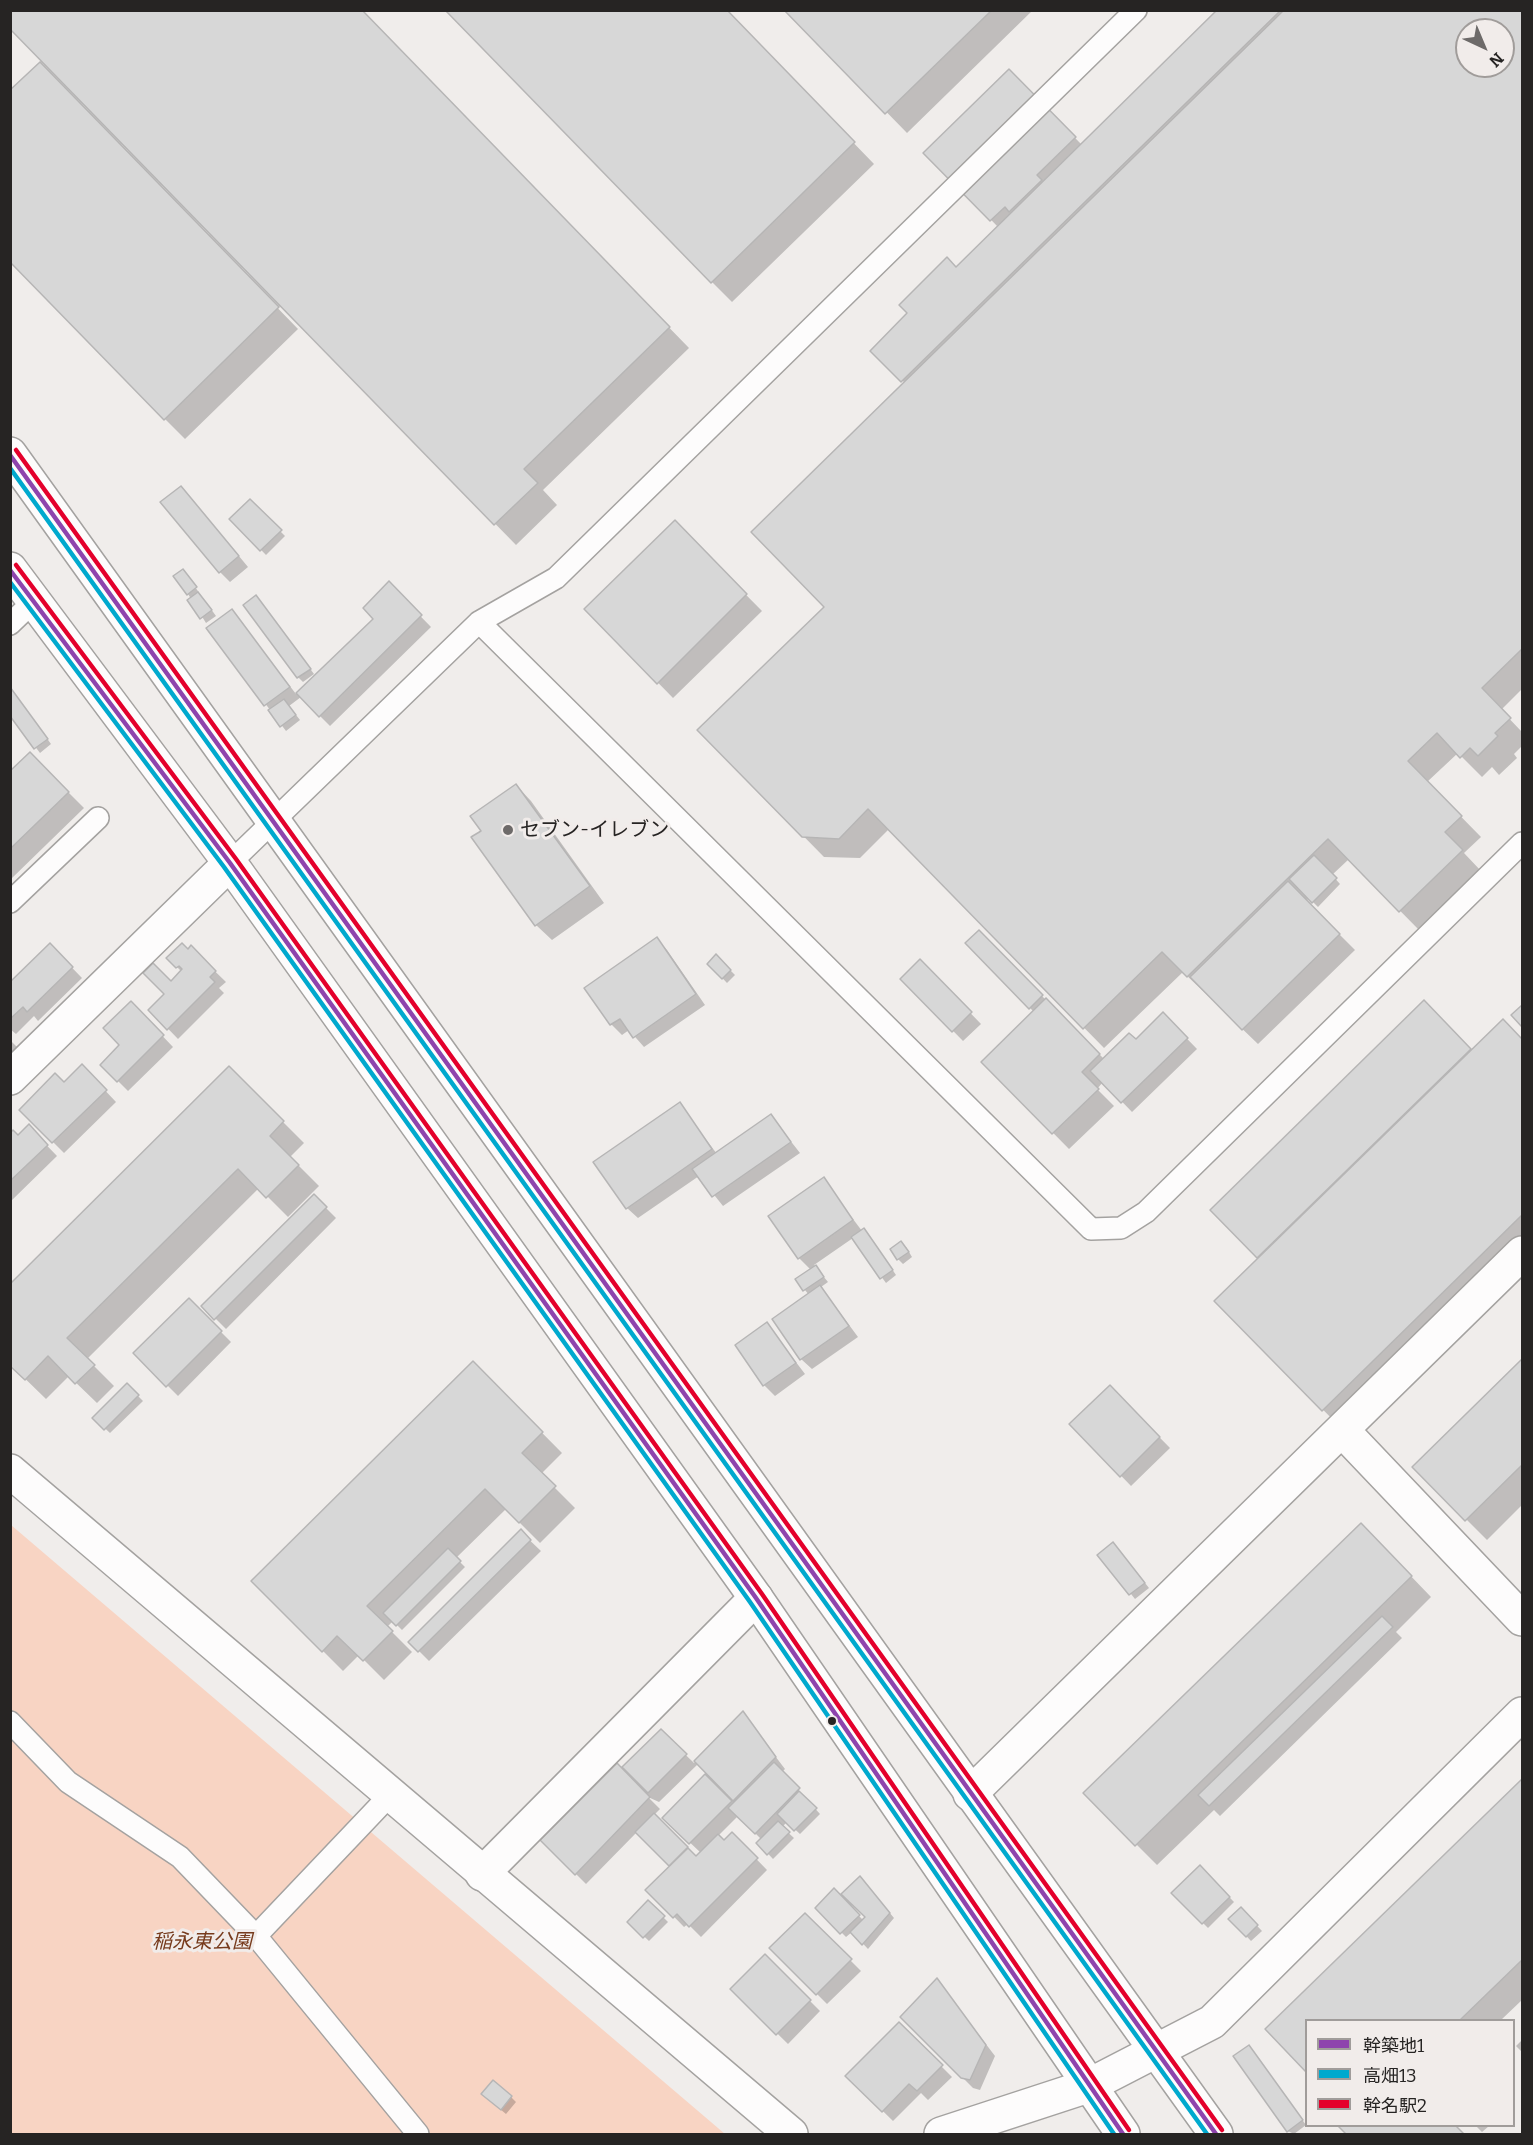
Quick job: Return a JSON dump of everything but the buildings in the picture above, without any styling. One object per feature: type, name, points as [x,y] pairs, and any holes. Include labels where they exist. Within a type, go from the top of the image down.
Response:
[{"type":"main road","points":[[10,453],[1216,2134]]},
{"type":"main road","points":[[10,569],[230,863],[756,1598],[1123,2134]]},
{"type":"main road","points":[[10,1078],[230,863]]},
{"type":"main road","points":[[970,1794],[1522,1253]]},
{"type":"main road","points":[[1342,1430],[1522,1619]]},
{"type":"main road","points":[[10,1471],[791,2134]]},
{"type":"main road","points":[[482,1874],[756,1598]]},
{"type":"main road","points":[[940,2134],[1088,2086],[1212,2022],[1522,1714]]},
{"type":"lane","points":[[230,863],[479,622],[556,578],[1136,10]]},
{"type":"lane","points":[[10,624],[34,601]]},
{"type":"lane","points":[[479,622],[1091,1229],[1121,1228],[1146,1212],[1522,843]]},
{"type":"lane","points":[[10,902],[99,818]]},
{"type":"lane","points":[[10,1722],[68,1782],[180,1857],[256,1936],[418,2134]]},
{"type":"lane","points":[[256,1936],[390,1795]]},
{"type":"green space","name":"稲永東公園","points":[[11,1525],[725,2134],[11,2134]]},
{"type":"transit line","name":"幹名駅2","points":[[16,450],[1222,2130]]},
{"type":"transit line","name":"幹築地1","points":[[10,455],[1216,2134]]},
{"type":"transit line","name":"高畑13","points":[[10,468],[1207,2134]]},
{"type":"transit line","name":"幹名駅2","points":[[16,565],[236,859],[762,1594],[1129,2130]]},
{"type":"transit line","name":"幹築地1","points":[[10,570],[230,863],[756,1598],[1123,2134]]},
{"type":"transit line","name":"高畑13","points":[[10,582],[224,867],[750,1602],[1114,2134]]},
{"type":"place","name":"セブン-イレブン","points":[[508,830]]}]
